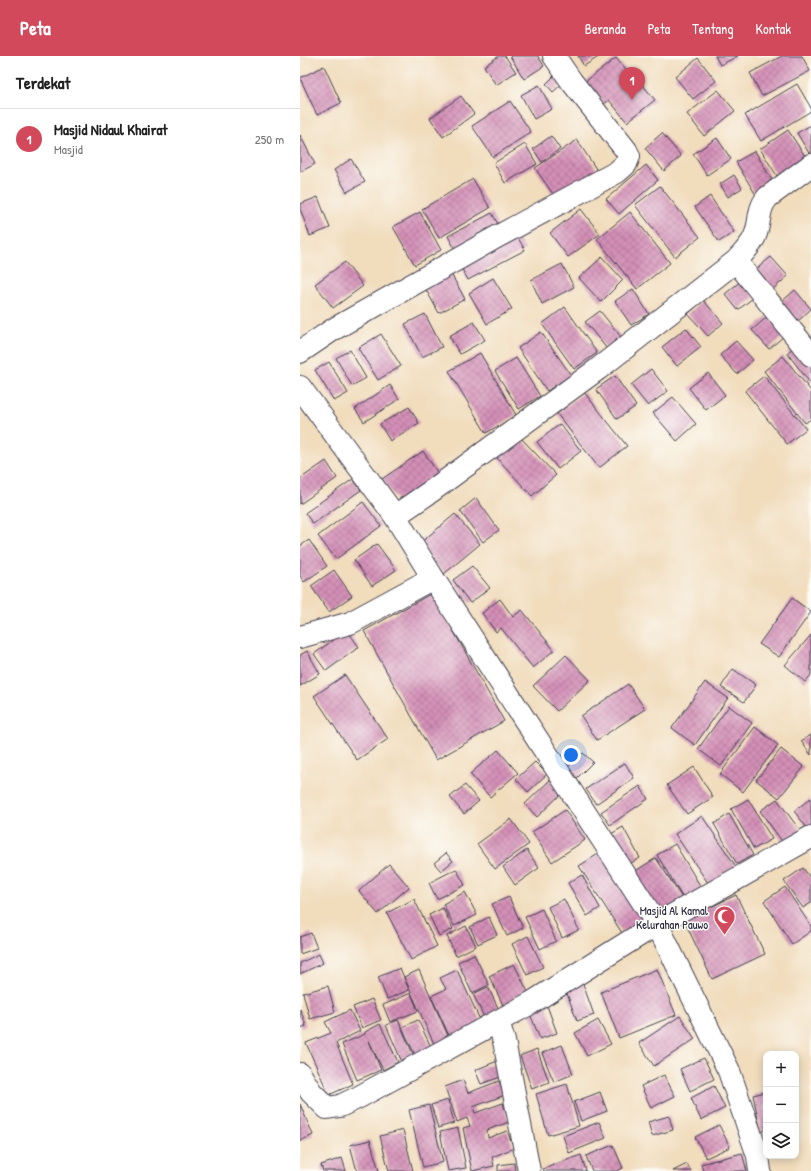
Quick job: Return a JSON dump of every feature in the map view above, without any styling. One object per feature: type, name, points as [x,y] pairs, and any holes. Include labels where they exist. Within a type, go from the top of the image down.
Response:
[{"type":"street","points":[[300,352],[334,329],[486,242],[593,186],[617,172],[626,164],[629,156],[626,150],[572,82],[554,56]]},
{"type":"street","points":[[395,516],[433,490],[598,369],[736,261],[755,237],[763,203],[768,197],[811,165]]},
{"type":"street","points":[[736,261],[811,355]]},
{"type":"street","points":[[300,387],[395,516],[433,578],[657,924],[729,1071],[758,1156],[760,1171]]},
{"type":"street","points":[[300,636],[350,623],[433,578]]},
{"type":"street","points":[[300,1074],[311,1092],[327,1108],[340,1106],[531,1003],[657,924],[811,837]]},
{"type":"street","points":[[498,1021],[504,1040],[529,1171]]},
{"type":"building","points":[[499,56],[505,56],[516,72],[496,85],[484,66]]},
{"type":"building","points":[[510,56],[538,56],[544,66],[524,79]]},
{"type":"building","points":[[578,56],[600,56],[584,66]]},
{"type":"building","points":[[715,56],[738,56],[720,65]]},
{"type":"building","points":[[782,56],[802,56],[810,71],[762,96],[750,73]]},
{"type":"building","points":[[616,58],[634,80],[637,78],[655,100],[627,122],[609,100],[604,104],[586,81]]},
{"type":"building","points":[[698,58],[716,81],[693,99],[675,77]]},
{"type":"building","points":[[324,66],[341,103],[317,115],[300,78]]},
{"type":"building","points":[[557,73],[564,82],[553,92],[546,84]]},
{"type":"building","points":[[797,84],[811,108],[811,111],[761,141],[745,115]]},
{"type":"building","points":[[539,85],[552,109],[534,119],[521,95]]},
{"type":"building","points":[[718,90],[735,111],[704,136],[687,114]]},
{"type":"building","points":[[461,96],[474,114],[443,137],[430,118]]},
{"type":"building","points":[[510,101],[531,132],[493,157],[472,126]]},
{"type":"building","points":[[811,125],[811,154],[810,155],[797,133]]},
{"type":"building","points":[[788,130],[810,164],[781,182],[760,149]]},
{"type":"building","points":[[662,133],[681,156],[664,171],[645,148]]},
{"type":"building","points":[[300,135],[315,164],[300,172]]},
{"type":"building","points":[[551,136],[560,149],[542,162],[533,149]]},
{"type":"building","points":[[717,138],[731,159],[707,175],[693,154]]},
{"type":"building","points":[[577,140],[600,175],[559,203],[535,168]]},
{"type":"building","points":[[525,144],[537,164],[505,183],[494,163]]},
{"type":"building","points":[[755,151],[774,184],[756,195],[736,162]]},
{"type":"building","points":[[351,159],[365,182],[347,192],[334,170]]},
{"type":"building","points":[[646,165],[658,180],[619,214],[606,199]]},
{"type":"building","points":[[734,175],[742,188],[728,197],[720,184]]},
{"type":"building","points":[[473,179],[490,208],[439,238],[422,209]]},
{"type":"building","points":[[660,186],[700,237],[675,257],[635,205]]},
{"type":"building","points":[[710,196],[734,232],[719,242],[695,207]]},
{"type":"building","points":[[318,197],[330,228],[310,236],[300,209],[300,204]]},
{"type":"building","points":[[581,209],[600,234],[568,257],[550,233]]},
{"type":"building","points":[[420,212],[441,250],[415,265],[393,227]]},
{"type":"building","points":[[630,212],[670,263],[637,289],[597,239]]},
{"type":"building","points":[[492,213],[501,230],[457,253],[448,236]]},
{"type":"building","points":[[514,231],[525,250],[468,280],[458,262]]},
{"type":"building","points":[[602,257],[623,280],[601,302],[579,278]]},
{"type":"building","points":[[771,257],[788,276],[772,290],[755,270]]},
{"type":"building","points":[[345,262],[363,286],[333,308],[315,284]]},
{"type":"building","points":[[562,264],[574,287],[542,304],[531,280]]},
{"type":"building","points":[[451,274],[465,299],[439,313],[425,288]]},
{"type":"building","points":[[493,278],[512,309],[487,324],[469,293]]},
{"type":"building","points":[[741,281],[754,297],[738,310],[725,294]]},
{"type":"building","points":[[633,289],[649,314],[631,325],[615,301]]},
{"type":"building","points":[[795,290],[811,309],[796,323],[779,304]]},
{"type":"building","points":[[703,300],[723,323],[708,336],[688,314]]},
{"type":"building","points":[[565,307],[597,353],[574,369],[542,324]]},
{"type":"building","points":[[600,311],[626,343],[612,355],[585,322]]},
{"type":"building","points":[[425,314],[442,347],[422,357],[405,324]]},
{"type":"building","points":[[768,316],[785,335],[769,349],[752,330]]},
{"type":"building","points":[[474,322],[485,340],[460,354],[449,336]]},
{"type":"building","points":[[686,328],[701,347],[677,366],[662,347]]},
{"type":"building","points":[[541,332],[571,375],[547,391],[518,348]]},
{"type":"building","points":[[381,334],[401,366],[378,380],[358,348]]},
{"type":"building","points":[[806,338],[811,344],[811,384],[787,353]]},
{"type":"building","points":[[736,341],[753,360],[737,374],[720,355]]},
{"type":"building","points":[[350,350],[366,378],[352,386],[336,358]]},
{"type":"building","points":[[480,353],[516,415],[486,433],[449,371]]},
{"type":"building","points":[[783,356],[811,391],[811,419],[805,423],[764,371]]},
{"type":"building","points":[[516,358],[540,396],[519,409],[495,371]]},
{"type":"building","points":[[329,362],[348,393],[334,401],[315,370]]},
{"type":"building","points":[[651,369],[668,391],[648,406],[631,385]]},
{"type":"building","points":[[708,373],[725,395],[706,410],[689,388]]},
{"type":"building","points":[[615,376],[636,406],[617,419],[596,389]]},
{"type":"building","points":[[764,376],[806,429],[787,444],[745,391]]},
{"type":"building","points":[[390,385],[399,399],[364,422],[355,409]]},
{"type":"building","points":[[584,392],[627,446],[599,468],[557,414]]},
{"type":"building","points":[[673,397],[696,424],[677,441],[653,413]]},
{"type":"building","points":[[409,407],[419,423],[390,441],[380,424]]},
{"type":"building","points":[[560,424],[581,451],[558,469],[537,442]]},
{"type":"building","points":[[520,437],[556,475],[532,496],[497,458]]},
{"type":"building","points":[[423,451],[444,482],[404,510],[382,479]]},
{"type":"building","points":[[326,461],[337,478],[300,504],[300,479]]},
{"type":"building","points":[[353,479],[361,490],[313,524],[305,513]]},
{"type":"building","points":[[476,498],[499,530],[483,542],[460,511]]},
{"type":"building","points":[[363,502],[381,526],[336,559],[318,536]]},
{"type":"building","points":[[455,514],[480,544],[444,574],[419,544]]},
{"type":"building","points":[[309,540],[327,566],[304,582],[300,576],[300,546]]},
{"type":"building","points":[[377,544],[396,570],[372,586],[354,560]]},
{"type":"building","points":[[472,566],[490,588],[470,603],[453,580]]},
{"type":"building","points":[[334,570],[352,596],[329,612],[311,586]]},
{"type":"building","points":[[432,593],[504,721],[436,760],[364,631]]},
{"type":"building","points":[[792,598],[811,612],[779,657],[759,644]]},
{"type":"building","points":[[500,599],[513,617],[522,610],[554,650],[533,668],[501,628],[496,632],[482,613]]},
{"type":"building","points":[[347,630],[359,647],[326,671],[314,654]]},
{"type":"building","points":[[811,635],[811,675],[805,682],[785,665]]},
{"type":"building","points":[[307,651],[320,674],[300,686],[300,655]]},
{"type":"building","points":[[566,655],[590,680],[557,711],[533,686]]},
{"type":"building","points":[[733,669],[756,685],[744,702],[721,687]]},
{"type":"building","points":[[345,675],[388,739],[357,760],[314,696]]},
{"type":"building","points":[[705,682],[728,698],[695,745],[672,728]]},
{"type":"building","points":[[628,684],[645,709],[597,740],[581,716]]},
{"type":"building","points":[[729,706],[752,723],[721,766],[698,749]]},
{"type":"building","points":[[755,727],[778,745],[743,792],[720,774]]},
{"type":"building","points":[[811,735],[811,755],[801,741]]},
{"type":"building","points":[[781,749],[804,767],[779,798],[756,780]]},
{"type":"building","points":[[498,750],[518,773],[490,797],[470,774]]},
{"type":"building","points":[[583,753],[593,762],[577,778],[567,768]]},
{"type":"building","points":[[535,762],[547,774],[528,792],[516,779]]},
{"type":"building","points":[[625,763],[634,778],[596,804],[586,789]]},
{"type":"building","points":[[694,767],[713,797],[687,814],[667,785]]},
{"type":"building","points":[[551,779],[563,792],[537,817],[525,804]]},
{"type":"building","points":[[465,785],[479,801],[464,814],[450,797]]},
{"type":"building","points":[[640,786],[648,799],[610,825],[601,812]]},
{"type":"building","points":[[811,798],[811,833],[794,811]]},
{"type":"building","points":[[748,799],[772,839],[754,849],[731,809]]},
{"type":"building","points":[[777,799],[804,836],[787,848],[760,811]]},
{"type":"building","points":[[565,810],[585,840],[552,862],[532,832]]},
{"type":"building","points":[[729,814],[753,855],[737,864],[714,824]]},
{"type":"building","points":[[702,816],[737,868],[710,886],[675,834]]},
{"type":"building","points":[[511,819],[529,844],[495,869],[477,844]]},
{"type":"building","points":[[623,827],[640,858],[629,864],[611,834]]},
{"type":"building","points":[[675,844],[704,892],[686,903],[657,855]]},
{"type":"building","points":[[527,850],[539,868],[515,885],[503,867]]},
{"type":"building","points":[[603,851],[645,918],[622,933],[579,866]]},
{"type":"building","points":[[446,853],[453,861],[441,871],[434,863]]},
{"type":"building","points":[[656,858],[684,901],[658,917],[631,874]]},
{"type":"building","points":[[389,864],[409,887],[378,914],[359,891]]},
{"type":"building","points":[[803,868],[811,879],[811,903],[803,908],[784,881]]},
{"type":"building","points":[[456,869],[465,885],[437,899],[429,883]]},
{"type":"building","points":[[582,875],[600,908],[587,916],[568,883]]},
{"type":"building","points":[[785,887],[811,926],[811,931],[792,944],[764,901]]},
{"type":"building","points":[[465,892],[477,915],[454,926],[443,904]]},
{"type":"building","name":"Masjid Al Kamal Kelurahan Pauwo","points":[[736,895],[765,954],[712,979],[684,920]]},
{"type":"building","points":[[509,897],[523,928],[507,936],[492,904]]},
{"type":"building","points":[[414,899],[437,946],[411,960],[387,913]]},
{"type":"building","points":[[564,899],[579,930],[562,938],[548,907]]},
{"type":"building","points":[[443,908],[453,929],[439,936],[429,915]]},
{"type":"building","points":[[542,909],[556,941],[540,949],[525,917]]},
{"type":"building","points":[[489,917],[497,935],[478,944],[470,927]]},
{"type":"building","points":[[466,926],[476,946],[456,956],[447,936]]},
{"type":"building","points":[[311,933],[317,948],[300,954],[300,937]]},
{"type":"building","points":[[528,936],[543,967],[527,975],[512,944]]},
{"type":"building","points":[[319,954],[323,963],[300,974],[300,963]]},
{"type":"building","points":[[474,954],[489,985],[472,993],[458,962]]},
{"type":"building","points":[[514,964],[530,996],[505,1009],[489,976]]},
{"type":"building","points":[[400,968],[409,990],[387,999],[378,977]]},
{"type":"building","points":[[657,969],[676,1015],[619,1038],[601,992]]},
{"type":"building","points":[[419,970],[450,1040],[435,1046],[404,977]]},
{"type":"building","points":[[457,970],[481,1022],[451,1040],[431,996],[446,989],[440,978]]},
{"type":"building","points":[[582,981],[594,1015],[577,1021],[565,988]]},
{"type":"building","points":[[328,986],[335,1012],[310,1019],[303,993]]},
{"type":"building","points":[[488,987],[501,1014],[486,1021],[473,994]]},
{"type":"building","points":[[411,993],[418,1011],[390,1022],[383,1005]]},
{"type":"building","points":[[372,999],[381,1020],[362,1028],[353,1007]]},
{"type":"building","points":[[545,1000],[557,1033],[540,1039],[527,1006]]},
{"type":"building","points":[[300,1009],[306,1026],[300,1028]]},
{"type":"building","points":[[350,1010],[360,1031],[336,1043],[353,1084],[329,1095],[306,1043],[331,1033],[325,1022]]},
{"type":"building","points":[[680,1016],[695,1039],[654,1066],[639,1043]]},
{"type":"building","points":[[398,1020],[417,1063],[405,1069],[386,1025]]},
{"type":"building","points":[[418,1020],[431,1047],[415,1055],[402,1027]]},
{"type":"building","points":[[598,1020],[611,1044],[587,1056],[575,1033]]},
{"type":"building","points":[[380,1024],[398,1062],[383,1070],[369,1041],[381,1070],[357,1080],[342,1044],[365,1034],[365,1032]]},
{"type":"building","points":[[562,1045],[573,1074],[554,1082],[542,1053]]},
{"type":"building","points":[[537,1049],[549,1082],[532,1089],[520,1056]]},
{"type":"building","points":[[704,1058],[714,1079],[690,1091],[680,1069]]},
{"type":"building","points":[[500,1060],[506,1075],[481,1084],[475,1070]]},
{"type":"building","points":[[664,1075],[675,1096],[651,1108],[641,1086]]},
{"type":"building","points":[[463,1080],[468,1093],[499,1081],[505,1095],[473,1107],[475,1113],[503,1103],[509,1122],[487,1130],[488,1138],[507,1131],[514,1148],[492,1157],[494,1166],[472,1171],[463,1128],[470,1126],[467,1118],[457,1122],[445,1087]]},
{"type":"building","points":[[567,1084],[579,1126],[548,1135],[536,1094]]},
{"type":"building","points":[[714,1086],[725,1108],[701,1120],[691,1098]]},
{"type":"building","points":[[600,1092],[607,1111],[581,1121],[574,1102]]},
{"type":"building","points":[[763,1093],[763,1131],[761,1132],[753,1095]]},
{"type":"building","points":[[448,1100],[454,1123],[438,1128],[431,1105]]},
{"type":"building","points":[[300,1104],[313,1135],[300,1141]]},
{"type":"building","points":[[429,1105],[443,1162],[423,1167],[409,1110]]},
{"type":"building","points":[[669,1116],[673,1130],[652,1136],[648,1122]]},
{"type":"building","points":[[599,1122],[606,1138],[569,1153],[563,1136]]},
{"type":"building","points":[[719,1125],[730,1147],[706,1158],[695,1137]]},
{"type":"building","points":[[458,1128],[466,1168],[448,1171],[440,1132]]},
{"type":"building","points":[[403,1130],[413,1171],[389,1171],[380,1136]]},
{"type":"building","points":[[370,1140],[379,1171],[357,1171],[350,1145]]},
{"type":"building","points":[[613,1145],[623,1168],[617,1171],[592,1171],[586,1156]]},
{"type":"building","points":[[742,1153],[747,1171],[703,1171],[701,1164]]},
{"type":"building","points":[[581,1155],[586,1171],[544,1171],[543,1169]]},
{"type":"building","points":[[342,1158],[346,1171],[323,1171],[321,1165]]},
{"type":"building","points":[[514,1163],[515,1171],[498,1171],[498,1165]]},
{"type":"building","points":[[687,1164],[691,1171],[673,1171]]},
{"type":"place","name":"Masjid Nidaul Khairat","points":[[632,100]]},
{"type":"place","name":"Masjid Al Kamal Kelurahan Pauwo","points":[[724,936]]}]
